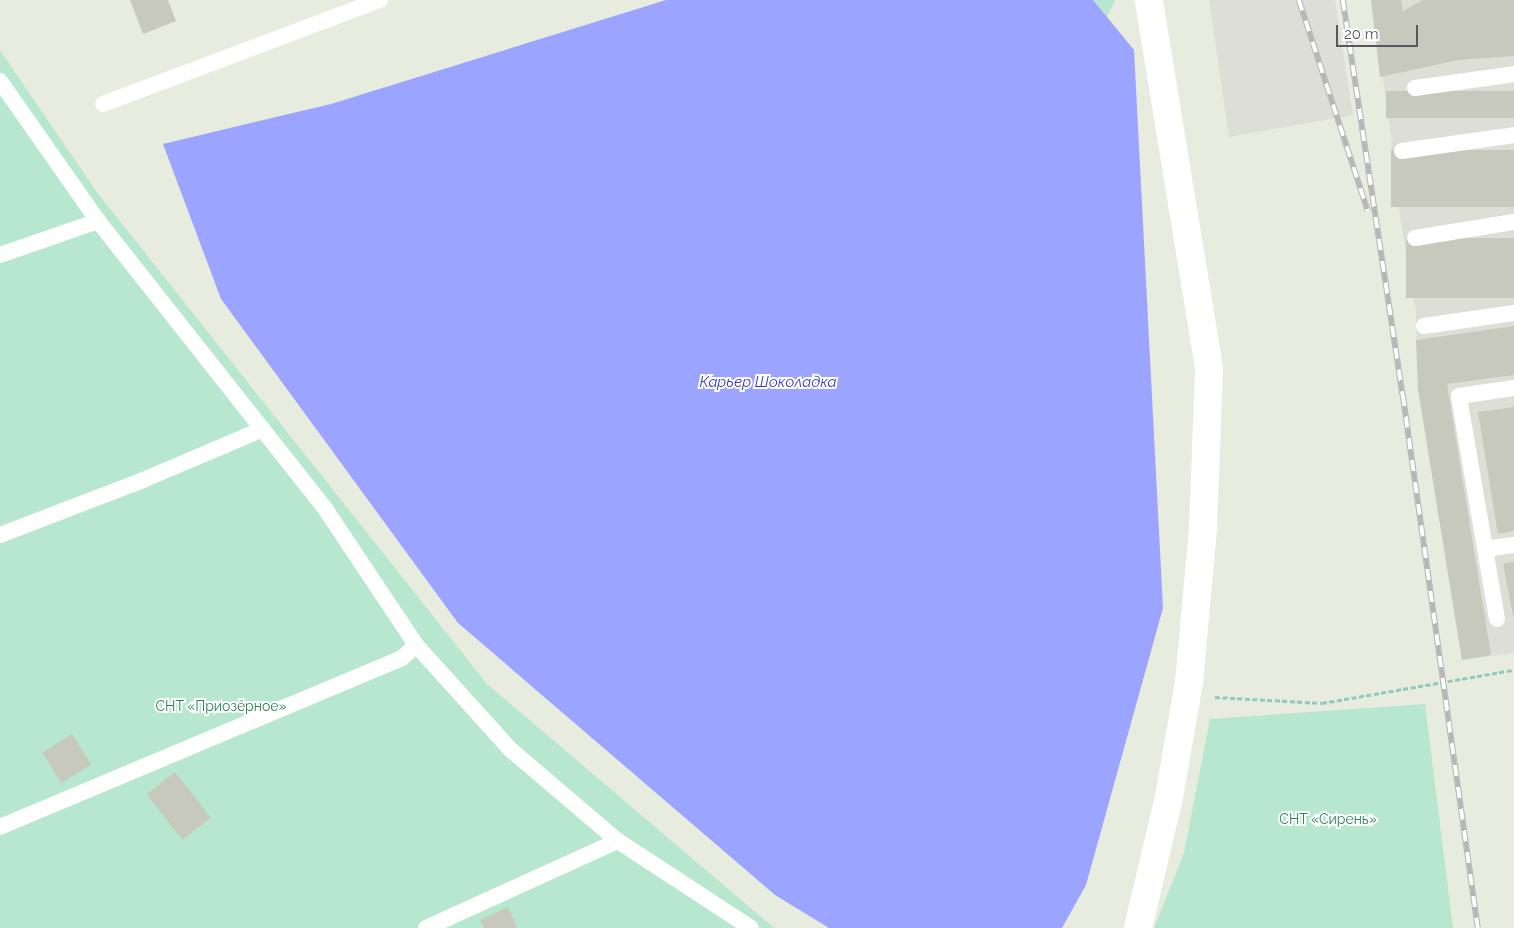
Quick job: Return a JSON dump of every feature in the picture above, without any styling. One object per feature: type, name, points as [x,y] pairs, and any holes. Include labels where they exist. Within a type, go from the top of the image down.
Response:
[{"type":"street","points":[[1138,928],[1169,797],[1186,696],[1203,527],[1209,368],[1149,0]]},
{"type":"lane","points":[[103,104],[380,0]]},
{"type":"lane","points":[[1415,88],[1514,74]]},
{"type":"lane","points":[[0,81],[98,221],[326,510],[416,645],[512,750],[618,841],[751,928]]},
{"type":"lane","points":[[1402,151],[1514,134]]},
{"type":"lane","points":[[0,255],[98,221]]},
{"type":"lane","points":[[1415,238],[1514,222]]},
{"type":"lane","points":[[1424,326],[1514,313]]},
{"type":"lane","points":[[1497,618],[1459,396],[1514,388]]},
{"type":"lane","points":[[0,535],[143,480],[263,429]]},
{"type":"lane","points":[[1485,549],[1514,544]]},
{"type":"lane","points":[[0,827],[402,658],[416,645]]},
{"type":"lane","points":[[426,928],[618,841]]},
{"type":"path","points":[[1186,696],[1322,702],[1514,670]]},
{"type":"shaded area","points":[[1209,0],[1335,0],[1353,115],[1229,137]]},
{"type":"shaded area","points":[[1371,0],[1514,0],[1514,653],[1462,660],[1418,389],[1416,312],[1392,167],[1391,134]]},
{"type":"green space","points":[[1093,0],[1115,0],[1107,17]]},
{"type":"green space","name":"СНТ «Приозёрное»","points":[[0,50],[96,191],[487,684],[774,928],[0,928]]},
{"type":"green space","name":"СНТ «Сирень»","points":[[1425,704],[1453,928],[1154,928],[1184,853],[1210,719]]},
{"type":"water","name":"Карьер Шоколадка","points":[[666,0],[1093,0],[1134,50],[1163,608],[1086,885],[1062,928],[829,928],[775,895],[458,623],[221,299],[163,144],[331,104]]},
{"type":"building","points":[[130,0],[168,0],[176,21],[143,34]]},
{"type":"building","points":[[1371,0],[1401,0],[1403,11],[1423,0],[1514,0],[1514,56],[1458,60],[1380,77]]},
{"type":"building","points":[[1386,91],[1514,91],[1514,118],[1386,118]]},
{"type":"building","points":[[1391,150],[1514,150],[1514,207],[1391,207]]},
{"type":"building","points":[[1406,238],[1514,238],[1514,298],[1406,298]]},
{"type":"building","points":[[1514,326],[1514,375],[1447,384],[1491,655],[1462,660],[1418,389],[1416,340]]},
{"type":"building","points":[[1514,407],[1514,531],[1498,534],[1478,412]]},
{"type":"building","points":[[1514,562],[1514,616],[1513,616],[1503,564]]},
{"type":"building","points":[[72,734],[91,765],[61,783],[42,753]]},
{"type":"building","points":[[175,772],[211,818],[182,840],[147,794]]},
{"type":"building","points":[[508,907],[517,928],[484,928],[480,920]]},
{"type":"railway","points":[[1299,0],[1368,211]]},
{"type":"railway","points":[[1343,0],[1403,395],[1478,928]]}]
